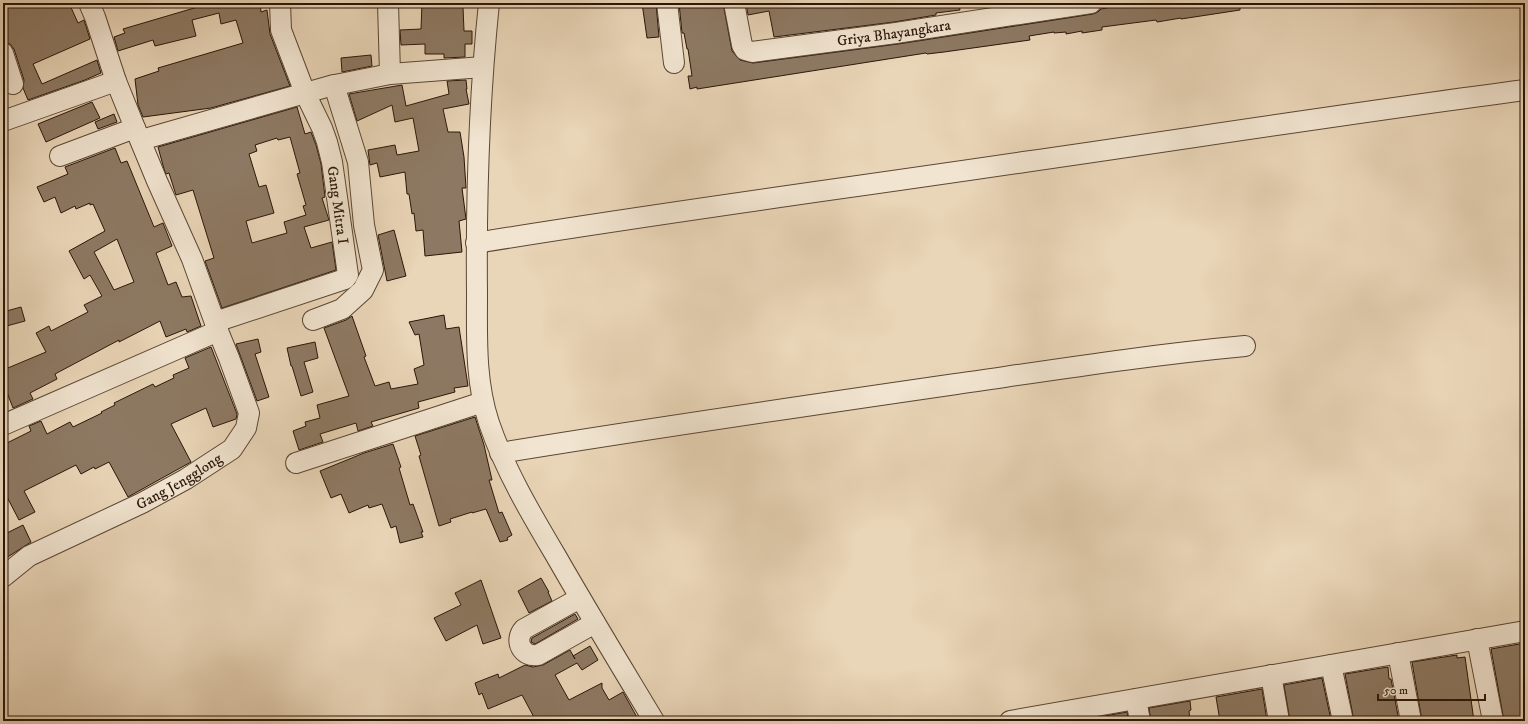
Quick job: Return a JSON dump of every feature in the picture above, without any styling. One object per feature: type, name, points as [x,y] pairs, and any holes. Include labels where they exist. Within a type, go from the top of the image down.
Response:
[{"type":"street","name":"Gang Jengglong","points":[[3,577],[29,556],[142,503],[186,479],[232,449],[246,428],[249,413],[192,259],[157,181],[116,81],[89,3]]},
{"type":"street","name":"Gang Mitra I","points":[[216,326],[347,277],[332,162],[322,128],[281,30],[280,3]]},
{"type":"street","points":[[388,3],[390,74]]},
{"type":"street","points":[[489,3],[483,67],[476,243],[476,335],[483,402],[500,453],[542,533],[654,721]]},
{"type":"street","points":[[667,3],[674,63]]},
{"type":"street","name":"Griya Bhayangkara","points":[[734,3],[742,45],[745,50],[752,52],[896,34],[1017,8],[1091,3]]},
{"type":"street","points":[[3,53],[13,84]]},
{"type":"street","points":[[60,156],[138,134],[332,86],[390,74],[483,67]]},
{"type":"street","points":[[3,121],[116,81]]},
{"type":"street","points":[[313,320],[342,309],[363,290],[372,270],[364,225],[358,162],[332,86]]},
{"type":"street","points":[[476,243],[590,224],[1076,155],[1319,118],[1525,90]]},
{"type":"street","points":[[3,425],[216,326]]},
{"type":"street","points":[[500,453],[842,400],[1100,363],[1245,346]]},
{"type":"street","points":[[296,463],[483,402]]},
{"type":"street","points":[[580,598],[524,629],[518,638],[523,651],[533,656],[538,655],[595,623]]},
{"type":"street","points":[[1010,721],[1068,716],[1136,699],[1525,631]]},
{"type":"street","points":[[1477,639],[1493,721]]},
{"type":"street","points":[[1398,653],[1411,721]]},
{"type":"street","points":[[1331,665],[1343,721]]},
{"type":"street","points":[[1271,675],[1279,721]]},
{"type":"street","points":[[1136,699],[1140,721]]},
{"type":"building","points":[[3,3],[69,3],[78,23],[84,20],[90,39],[33,64],[42,84],[97,60],[101,73],[28,100],[23,88],[24,80],[14,49],[10,44],[3,42]]},
{"type":"building","points":[[200,3],[260,3],[261,12],[267,10],[270,34],[290,86],[211,108],[143,117],[138,105],[135,79],[159,71],[158,68],[243,43],[236,20],[221,24],[219,13],[192,20],[196,36],[155,46],[153,40],[118,51],[114,37],[125,33],[123,29],[201,6]]},
{"type":"building","points":[[422,3],[446,3],[446,7],[463,7],[464,31],[472,31],[472,44],[465,44],[465,57],[444,58],[444,54],[425,54],[425,44],[401,45],[400,30],[421,29]]},
{"type":"building","points":[[642,3],[656,3],[659,37],[647,38]]},
{"type":"building","points":[[679,3],[723,3],[732,51],[740,60],[753,63],[898,44],[1093,14],[1101,9],[1127,3],[1240,3],[1240,10],[1157,22],[1156,20],[1102,27],[1102,30],[1082,33],[1082,31],[1066,34],[1066,32],[1054,32],[1029,36],[1030,40],[944,52],[926,53],[690,89],[688,76],[692,76],[688,49],[684,33],[682,33]]},
{"type":"building","points":[[746,3],[959,3],[960,10],[936,13],[936,15],[894,22],[774,37],[769,11],[748,15]]},
{"type":"building","points":[[371,55],[372,66],[342,72],[341,58]]},
{"type":"building","points":[[466,80],[469,104],[443,109],[448,132],[460,132],[464,157],[466,188],[462,188],[466,219],[459,221],[462,252],[425,256],[423,230],[416,231],[414,213],[412,214],[409,194],[407,194],[405,172],[380,177],[377,163],[370,165],[368,150],[395,145],[397,155],[419,151],[413,118],[395,122],[392,105],[357,121],[349,94],[402,85],[406,106],[449,94],[447,81]]},
{"type":"building","points":[[92,102],[100,118],[46,142],[38,124]]},
{"type":"building","points":[[297,107],[305,134],[311,132],[316,145],[321,164],[325,197],[322,198],[329,220],[304,227],[311,248],[332,242],[336,270],[222,308],[205,261],[214,258],[193,190],[176,195],[169,173],[166,174],[164,169],[158,147]],"holes":[[[290,137],[300,173],[297,174],[306,205],[303,206],[306,215],[284,222],[287,233],[252,243],[246,221],[274,213],[266,185],[259,187],[249,154],[257,151],[255,145],[277,138],[278,140]]]},
{"type":"building","points":[[114,114],[117,122],[98,129],[95,122]]},
{"type":"building","points":[[115,148],[121,163],[127,161],[154,227],[163,223],[172,246],[156,253],[168,285],[176,282],[182,297],[191,296],[201,326],[187,332],[186,329],[166,337],[160,321],[119,342],[119,340],[55,374],[57,379],[30,393],[33,399],[13,408],[3,382],[3,370],[46,352],[36,333],[49,326],[51,331],[88,312],[84,305],[102,296],[90,275],[84,279],[69,251],[105,231],[93,204],[90,205],[90,203],[76,209],[75,206],[61,213],[55,197],[44,202],[37,187],[68,174],[65,167]],"holes":[[[117,239],[134,282],[114,290],[94,252]]]},
{"type":"building","points":[[394,230],[406,276],[387,281],[378,235]]},
{"type":"building","points":[[21,307],[25,321],[3,327],[3,312]]},
{"type":"building","points":[[444,315],[446,329],[459,327],[468,386],[454,388],[455,392],[418,402],[419,408],[371,422],[373,426],[358,431],[356,423],[320,434],[323,442],[299,450],[293,431],[306,426],[305,422],[320,418],[317,405],[349,396],[324,328],[346,320],[352,316],[366,356],[364,357],[375,386],[389,382],[391,389],[418,384],[414,369],[424,365],[419,334],[415,335],[409,322]]},
{"type":"building","points":[[258,339],[261,352],[255,354],[269,397],[257,401],[236,344]]},
{"type":"building","points":[[315,342],[318,358],[304,362],[313,392],[301,396],[287,348]]},
{"type":"building","points":[[211,347],[237,414],[236,419],[213,427],[206,408],[171,424],[191,462],[128,497],[109,462],[95,469],[94,467],[81,474],[76,465],[24,491],[35,512],[19,520],[6,495],[3,496],[3,445],[31,431],[29,426],[41,421],[47,434],[70,422],[73,427],[102,413],[101,412],[115,405],[114,403],[153,384],[155,387],[174,378],[173,375],[189,368],[185,358]]},
{"type":"building","points":[[475,417],[484,445],[492,480],[489,480],[499,513],[502,512],[512,535],[507,538],[508,540],[500,542],[486,509],[450,519],[451,522],[439,526],[419,456],[421,455],[415,436]]},
{"type":"building","points":[[393,444],[401,467],[399,468],[410,505],[413,504],[423,532],[421,532],[423,537],[400,543],[396,526],[391,528],[382,504],[369,508],[368,505],[349,513],[341,494],[331,498],[320,471],[364,453]]},
{"type":"building","points":[[23,525],[31,542],[3,560],[3,535]]},
{"type":"building","points":[[541,578],[552,601],[529,613],[518,591]]},
{"type":"building","points":[[481,580],[501,638],[483,644],[477,625],[446,641],[434,618],[461,605],[455,593]]},
{"type":"building","points":[[575,614],[578,619],[535,644],[531,642],[532,638]]},
{"type":"building","points":[[1525,643],[1525,716],[1515,718],[1515,721],[1504,721],[1491,649]]},
{"type":"building","points":[[590,646],[598,660],[582,670],[577,663],[555,675],[569,700],[602,683],[602,688],[609,700],[623,692],[639,721],[536,721],[522,695],[488,709],[482,693],[479,695],[475,683],[498,674],[499,678],[525,665],[533,667],[543,665],[570,650],[573,656]]},
{"type":"building","points":[[1457,655],[1457,658],[1465,657],[1474,721],[1422,721],[1412,662]]},
{"type":"building","points":[[1388,667],[1389,679],[1391,679],[1399,721],[1354,721],[1345,674]]},
{"type":"building","points":[[1322,678],[1331,720],[1290,721],[1284,685]]},
{"type":"building","points":[[1262,689],[1267,721],[1220,721],[1216,697]]},
{"type":"building","points":[[1190,701],[1190,721],[1151,721],[1149,708]]},
{"type":"building","points":[[1127,712],[1128,717],[1099,721],[1077,721]]}]
